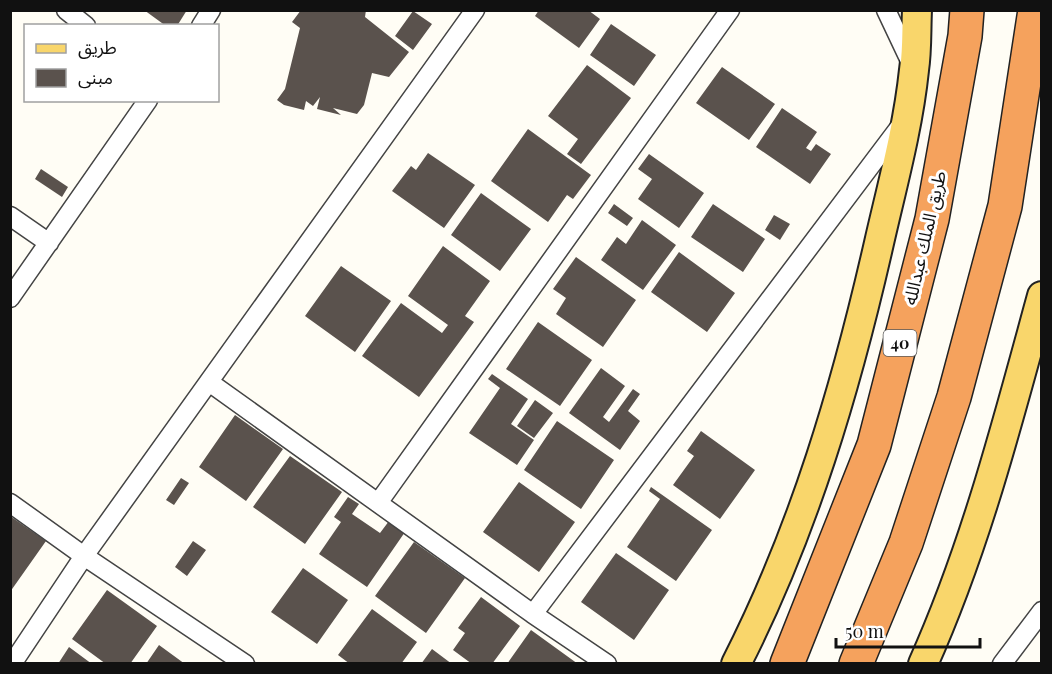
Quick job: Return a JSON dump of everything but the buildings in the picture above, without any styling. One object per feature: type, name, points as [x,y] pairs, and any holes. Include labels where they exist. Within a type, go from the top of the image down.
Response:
[{"type":"highway","name":"طريق الملك عبدالله","points":[[788,663],[874,445],[932,219],[965,36],[967,10]]},
{"type":"highway","points":[[856,663],[906,543],[954,398],[1005,206],[1035,10]]},
{"type":"main road","points":[[736,663],[761,615],[813,484],[856,344],[914,70],[917,10]]},
{"type":"main road","points":[[923,663],[939,629],[996,465],[1041,296]]},
{"type":"street","points":[[66,10],[84,24]]},
{"type":"street","points":[[202,24],[211,10]]},
{"type":"street","points":[[378,503],[730,10]]},
{"type":"street","points":[[886,10],[914,70]]},
{"type":"street","points":[[12,663],[84,556],[209,382],[466,14]]},
{"type":"street","points":[[10,298],[147,102]]},
{"type":"street","points":[[533,614],[905,119]]},
{"type":"street","points":[[10,216],[49,243]]},
{"type":"street","points":[[209,382],[533,614],[607,663]]},
{"type":"street","points":[[10,503],[84,556],[245,663]]},
{"type":"street","points":[[1002,663],[1041,611]]}]
